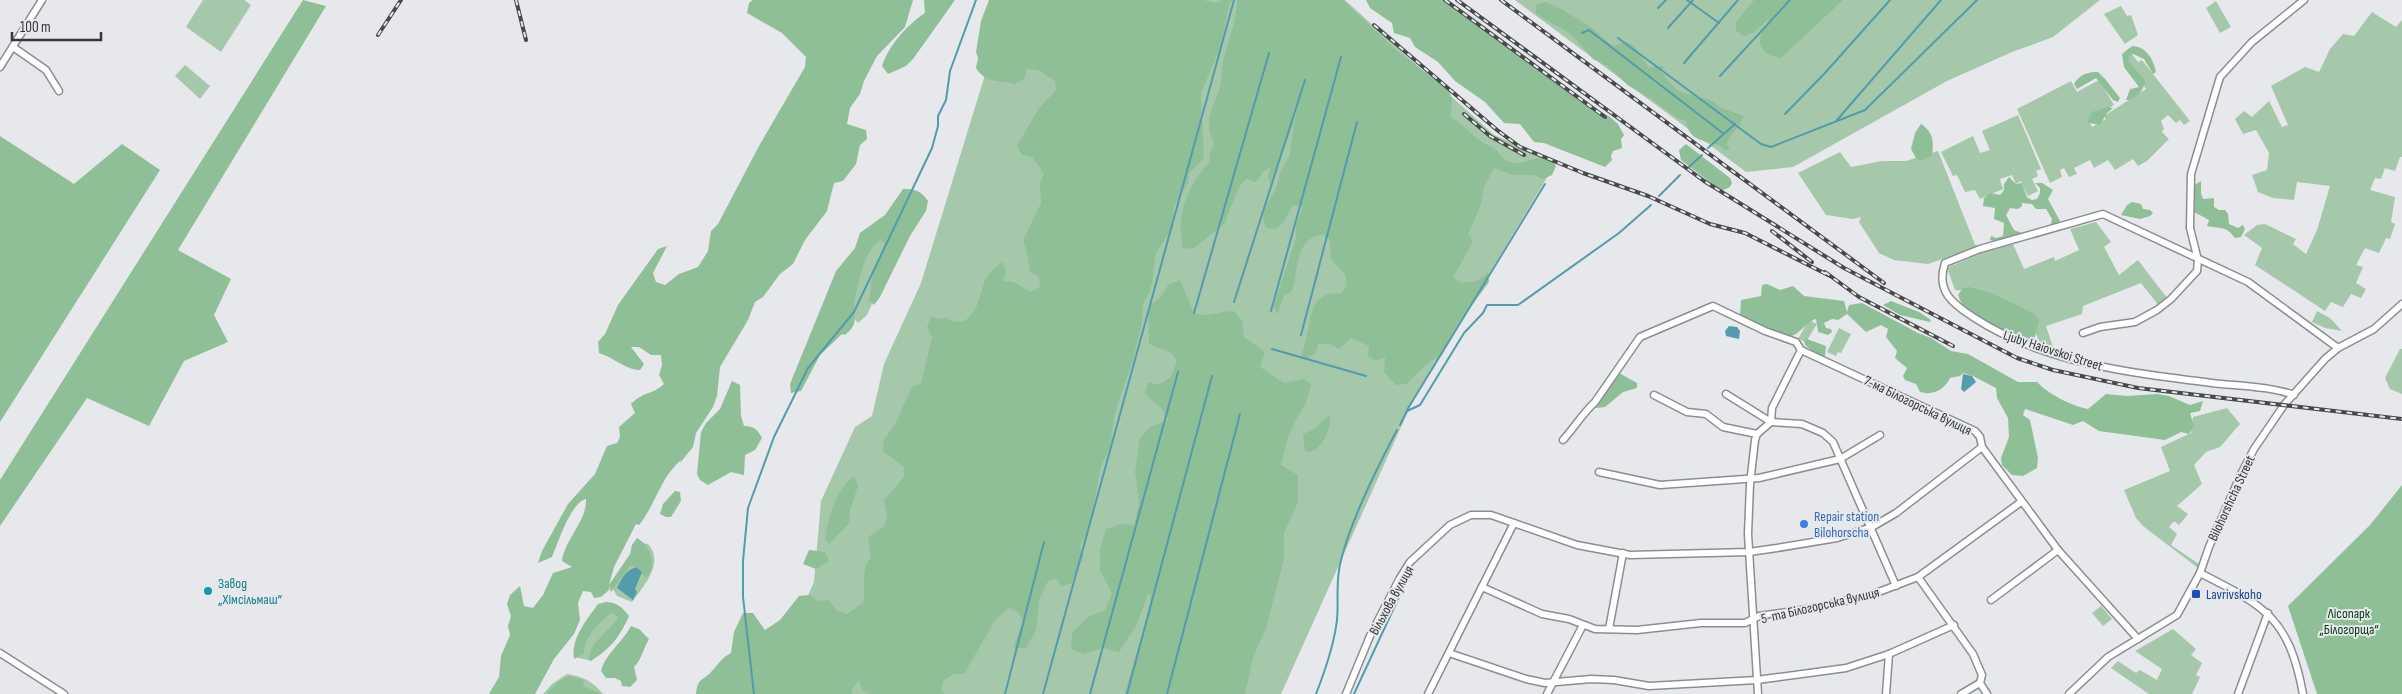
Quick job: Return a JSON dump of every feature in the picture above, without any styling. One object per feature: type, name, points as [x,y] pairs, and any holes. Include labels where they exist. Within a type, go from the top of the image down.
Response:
[{"type":"street","points":[[0,67],[42,0]]},
{"type":"street","points":[[2198,260],[2190,228],[2191,174],[2220,77],[2252,42],[2304,0]]},
{"type":"street","points":[[13,47],[46,70],[58,91]]},
{"type":"street","name":"Ljuby Haiovskoi Street","points":[[2294,395],[2132,373],[2091,364],[2017,341],[1990,328],[1953,303],[1942,286],[1940,276],[1945,263],[1980,249],[2103,214],[2248,282],[2338,348]]},
{"type":"street","name":"Ljuby Haiovskoi Street","points":[[2083,333],[2100,326],[2135,322],[2157,310],[2171,299],[2197,271],[2198,260]]},
{"type":"street","name":"Bilohorshcha Street","points":[[2069,694],[2108,656],[2177,615],[2200,573],[2209,547],[2245,466],[2269,426],[2325,359],[2338,348],[2374,329],[2402,304]]},
{"type":"street","name":"7-ма Білогорська вулиця","points":[[1563,440],[1581,419],[1586,410],[1595,402],[1640,338],[1713,306],[1796,342],[1801,350],[1975,431],[1980,437],[1982,446],[2021,502],[2058,550],[2138,639]]},
{"type":"street","points":[[1758,694],[1755,619],[1748,552],[1751,479],[1758,434],[1771,422],[1772,408],[1801,350]]},
{"type":"street","points":[[1726,394],[1771,422],[1802,424],[1822,433],[1833,442],[1872,527],[1896,586]]},
{"type":"street","points":[[1654,395],[1687,412],[1706,414],[1724,427],[1758,434]]},
{"type":"street","points":[[1599,472],[1660,485],[1751,479],[1840,459],[1880,435]]},
{"type":"street","name":"Вільхова вулиця","points":[[1346,694],[1370,636],[1410,562],[1450,525],[1471,515],[1491,515],[1576,544],[1623,554],[1748,552],[1837,538],[1872,527],[1896,513],[1982,446]]},
{"type":"street","name":"5-та Білогорська вулиця","points":[[1482,587],[1542,614],[1569,619],[1595,629],[1638,630],[1701,623],[1745,624],[1759,616],[1814,608],[1868,596],[1918,577],[2021,502]]},
{"type":"street","points":[[1428,694],[1514,523]]},
{"type":"street","points":[[1991,600],[2058,550]]},
{"type":"street","points":[[1609,629],[1623,554]]},
{"type":"street","points":[[2200,573],[2236,592],[2268,613],[2283,632],[2292,652],[2303,694]]},
{"type":"street","points":[[1918,577],[1954,624],[1973,654],[1982,675],[1980,684],[1987,694]]},
{"type":"street","points":[[2238,694],[2268,613]]},
{"type":"street","points":[[1449,653],[1526,679],[1552,683],[1614,680],[1649,686],[1757,680],[1846,668],[1889,654],[1954,624]]},
{"type":"street","points":[[1547,694],[1583,625]]},
{"type":"street","points":[[0,653],[64,694]]},
{"type":"street","points":[[1886,694],[1889,654]]},
{"type":"street","points":[[1961,694],[1980,684]]},
{"type":"green space","points":[[203,0],[244,0],[251,5],[221,52],[186,27]]},
{"type":"green space","points":[[303,0],[326,6],[178,250],[231,279],[214,315],[228,342],[184,361],[149,426],[87,398],[0,526],[0,480]]},
{"type":"green space","points":[[753,0],[913,0],[905,27],[877,56],[864,81],[860,94],[850,108],[847,124],[866,130],[867,139],[860,145],[856,164],[843,181],[834,183],[827,211],[805,240],[793,264],[780,274],[763,297],[755,302],[748,320],[720,367],[717,396],[713,407],[696,433],[693,447],[668,475],[645,517],[639,525],[636,524],[614,567],[609,585],[630,554],[632,545],[637,538],[646,546],[651,556],[652,567],[647,577],[643,576],[637,567],[630,566],[611,592],[609,586],[609,590],[601,597],[594,598],[591,592],[583,591],[578,603],[580,620],[574,634],[554,659],[535,694],[489,694],[499,677],[501,656],[510,635],[508,626],[511,616],[507,604],[510,595],[520,586],[524,606],[533,608],[543,595],[553,573],[572,567],[562,561],[567,545],[583,515],[586,499],[575,507],[570,515],[552,557],[538,563],[542,551],[568,504],[595,474],[607,446],[617,443],[620,437],[619,427],[635,413],[631,404],[664,384],[659,375],[662,365],[661,355],[651,355],[639,347],[631,347],[644,364],[640,370],[635,369],[599,353],[598,342],[605,334],[618,305],[658,249],[667,246],[653,273],[656,282],[665,285],[679,274],[698,267],[708,251],[711,231],[718,224],[759,146],[805,67],[806,57],[782,33],[747,13],[749,3]]},
{"type":"green space","points":[[924,0],[955,0],[913,59],[906,66],[888,74],[882,66],[885,58],[899,36],[925,13]]},
{"type":"green space","points":[[989,0],[1203,0],[1217,3],[1222,0],[1233,0],[1229,5],[1221,46],[1201,93],[1204,158],[1189,173],[1188,183],[1174,206],[1173,227],[1156,253],[1152,283],[1143,304],[1142,324],[1132,363],[1115,413],[1110,447],[1101,466],[1090,528],[1080,546],[1084,557],[1071,584],[1061,586],[1056,578],[1048,581],[1039,600],[1036,630],[1026,648],[1013,648],[1023,621],[1019,613],[1009,608],[995,620],[964,674],[954,674],[943,681],[941,691],[945,694],[869,694],[862,690],[859,681],[852,689],[852,694],[696,694],[699,682],[722,659],[731,653],[734,632],[743,613],[753,613],[765,630],[780,620],[799,596],[810,595],[818,601],[829,600],[837,611],[847,614],[863,603],[865,568],[871,557],[868,537],[885,526],[887,516],[884,500],[904,477],[904,467],[883,451],[884,440],[895,424],[912,387],[921,384],[932,337],[927,327],[931,317],[941,319],[946,317],[954,322],[965,321],[976,307],[987,276],[1003,262],[1006,272],[1003,281],[1013,282],[1031,292],[1040,287],[1039,277],[1030,272],[1023,240],[1041,203],[1040,183],[1044,174],[1032,157],[1022,155],[1017,146],[1039,108],[1056,90],[1055,81],[1038,70],[1027,69],[1024,79],[1015,84],[988,79],[980,73],[976,68],[978,58],[976,52],[981,21]]},
{"type":"green space","points":[[1008,0],[1345,0],[1494,135],[1557,161],[1414,398],[1281,694],[847,694],[781,656],[814,582],[821,501],[855,427],[872,416],[884,364],[921,283]]},
{"type":"green space","points":[[1237,0],[1343,0],[1396,50],[1449,90],[1452,99],[1451,117],[1478,139],[1510,162],[1521,163],[1547,156],[1556,166],[1552,175],[1543,179],[1533,175],[1513,175],[1494,168],[1484,187],[1480,207],[1468,234],[1473,242],[1453,277],[1461,283],[1469,282],[1479,279],[1488,272],[1489,282],[1456,327],[1442,355],[1429,362],[1406,384],[1396,385],[1384,372],[1385,357],[1376,361],[1368,356],[1369,346],[1351,338],[1339,349],[1330,344],[1318,344],[1316,352],[1306,360],[1301,358],[1311,314],[1317,301],[1331,294],[1341,293],[1347,285],[1345,275],[1331,259],[1330,241],[1323,234],[1314,237],[1302,248],[1292,291],[1284,296],[1277,315],[1274,305],[1296,238],[1296,225],[1303,207],[1293,205],[1283,223],[1275,229],[1266,228],[1263,218],[1264,208],[1275,191],[1281,170],[1289,157],[1297,108],[1292,128],[1270,185],[1268,175],[1271,167],[1263,172],[1256,182],[1246,179],[1239,187],[1224,224],[1193,249],[1182,248],[1181,223],[1184,204],[1195,181],[1209,163],[1210,153],[1214,144],[1209,129],[1209,122],[1211,110],[1220,86],[1223,63],[1234,24]]},
{"type":"green space","points":[[1366,0],[1446,0],[1462,10],[1477,25],[1496,36],[1579,99],[1610,117],[1618,124],[1624,135],[1621,139],[1622,148],[1613,151],[1612,160],[1605,167],[1544,143],[1534,142],[1520,124],[1504,123],[1485,102],[1455,81],[1438,62],[1415,47],[1410,38],[1394,33],[1392,23],[1370,8]]},
{"type":"green space","points":[[1515,0],[2100,0],[2053,37],[2012,52],[1947,81],[1793,167],[1746,172]]},
{"type":"green space","points":[[1754,0],[1843,0],[1781,58],[1769,55],[1763,50],[1760,43],[1761,36],[1769,19],[1753,33],[1744,36],[1736,31],[1736,22]]},
{"type":"green space","points":[[2216,1],[2231,27],[2220,33],[2206,8]]},
{"type":"green space","points":[[1546,2],[1592,28],[1614,46],[1624,42],[1632,44],[1649,68],[1665,67],[1660,71],[1678,91],[1713,101],[1721,108],[1744,116],[1728,141],[1727,145],[1730,149],[1725,150],[1715,144],[1697,139],[1688,129],[1686,121],[1677,118],[1629,86],[1607,66],[1593,59],[1571,34],[1536,14],[1536,4]]},
{"type":"green space","points":[[2121,6],[2127,16],[2131,15],[2138,35],[2125,44],[2104,14]]},
{"type":"green space","points":[[2372,12],[2396,27],[2402,20],[2402,157],[2400,157],[2395,171],[2385,168],[2381,179],[2375,178],[2370,190],[2395,197],[2391,222],[2395,224],[2390,239],[2386,238],[2379,253],[2365,248],[2356,265],[2363,267],[2356,283],[2366,289],[2361,298],[2351,294],[2343,307],[2331,302],[2325,311],[2255,265],[2262,248],[2244,235],[2257,225],[2265,224],[2296,239],[2293,244],[2306,254],[2317,230],[2330,186],[2297,182],[2294,200],[2273,198],[2258,192],[2252,175],[2267,170],[2269,153],[2256,130],[2243,134],[2235,119],[2244,111],[2252,117],[2269,101],[2282,127],[2288,125],[2271,86],[2305,67],[2319,72],[2330,49],[2343,34],[2354,36]]},
{"type":"green space","points":[[2132,46],[2141,48],[2148,54],[2156,72],[2153,74],[2144,59],[2133,54],[2128,57],[2129,62],[2145,80],[2144,87],[2138,94],[2130,100],[2126,100],[2130,89],[2139,87],[2124,67],[2122,54]]},
{"type":"green space","points":[[2131,53],[2138,62],[2142,60],[2190,121],[2184,125],[2180,120],[2176,123],[2168,115],[2161,121],[2164,129],[2162,132],[2169,139],[2147,161],[2138,166],[2133,159],[2115,170],[2108,160],[2094,168],[2090,160],[2074,168],[2077,174],[2069,177],[2064,168],[2060,170],[2062,177],[2050,183],[2017,109],[2071,81],[2077,92],[2099,80],[2114,105],[2088,119],[2092,127],[2106,119],[2104,116],[2146,89],[2125,57]]},
{"type":"green space","points":[[185,65],[210,86],[200,99],[175,76]]},
{"type":"green space","points":[[2098,72],[2120,98],[2118,102],[2113,100],[2096,78],[2077,89],[2074,84],[2081,76],[2087,73]]},
{"type":"green space","points":[[2108,107],[2113,108],[2107,113],[2100,125],[2087,121],[2092,112]]},
{"type":"green space","points":[[2018,115],[2041,169],[2036,171],[2038,176],[2032,179],[2038,191],[2028,196],[2021,181],[2016,184],[2012,175],[2000,179],[2003,189],[1980,199],[1975,190],[1965,192],[1957,175],[1953,176],[1941,152],[1973,136],[1980,153],[1990,150],[1982,131]]},
{"type":"green space","points":[[1921,124],[1932,137],[1933,145],[1932,155],[1921,161],[1916,158],[1911,149],[1915,133]]},
{"type":"green space","points":[[0,136],[74,184],[122,144],[160,170],[0,422]]},
{"type":"green space","points":[[1686,144],[1730,178],[1732,183],[1730,187],[1721,191],[1681,160],[1679,150]]},
{"type":"green space","points":[[1938,151],[1976,247],[1928,264],[1894,260],[1879,253],[1859,222],[1861,217],[1853,219],[1826,215],[1798,173],[1840,152],[1851,167],[1882,161],[1906,161]]},
{"type":"green space","points":[[2009,177],[2016,184],[2022,183],[2027,197],[2032,200],[2037,199],[2040,193],[2040,188],[2035,183],[2042,183],[2053,190],[2048,199],[2060,221],[2057,225],[2050,228],[2052,219],[2046,209],[2036,209],[2032,204],[2022,203],[2022,206],[2018,209],[2010,208],[2006,215],[2014,230],[2024,234],[2001,243],[1990,240],[1991,236],[1996,238],[2003,236],[2004,223],[1994,219],[1995,208],[1983,206],[1984,198],[1990,193],[2000,195]]},
{"type":"green space","points":[[2201,181],[2203,199],[2214,198],[2214,207],[2219,210],[2225,210],[2228,214],[2229,224],[2238,228],[2243,225],[2245,229],[2241,237],[2235,238],[2225,229],[2207,226],[2209,220],[2194,212],[2192,200],[2193,186]]},
{"type":"green space","points":[[903,189],[915,190],[923,195],[928,201],[926,211],[910,236],[880,297],[874,305],[869,300],[873,271],[885,243],[880,240],[870,251],[863,267],[855,300],[853,326],[820,355],[801,391],[791,393],[790,384],[836,271],[855,248],[860,233],[885,215]]},
{"type":"green space","points":[[2132,202],[2141,204],[2143,209],[2150,210],[2153,213],[2140,219],[2121,215],[2127,205]]},
{"type":"green space","points":[[2096,222],[2111,242],[2104,247],[2119,275],[2138,260],[2167,298],[2159,306],[2141,283],[2083,306],[2082,314],[2046,326],[2053,347],[2041,345],[2027,316],[2008,304],[1986,292],[1955,290],[1947,268],[1984,252],[2013,244],[2024,269],[2054,257],[2055,261],[2079,250],[2070,229]]},
{"type":"green space","points":[[884,238],[888,248],[871,306],[867,315],[858,323],[852,315],[859,265],[875,241]]},
{"type":"green space","points":[[1180,280],[1194,313],[1208,315],[1234,311],[1242,321],[1244,337],[1265,352],[1260,367],[1284,383],[1303,379],[1311,384],[1306,403],[1295,421],[1287,440],[1281,465],[1298,475],[1298,502],[1284,533],[1284,559],[1266,628],[1253,657],[1245,694],[1125,694],[1151,597],[1148,594],[1136,626],[1119,652],[1103,648],[1084,654],[1071,649],[1072,633],[1088,617],[1105,610],[1112,593],[1100,571],[1100,549],[1106,529],[1120,524],[1134,525],[1139,502],[1135,472],[1140,438],[1150,427],[1168,420],[1161,408],[1145,393],[1148,382],[1158,385],[1171,377],[1177,361],[1171,353],[1149,344],[1148,307],[1161,297],[1168,285]]},
{"type":"green space","points":[[1767,284],[1780,290],[1793,286],[1804,296],[1844,301],[1847,312],[1849,305],[1862,303],[1931,338],[1951,351],[1968,354],[2018,382],[2037,382],[2054,395],[2088,409],[2106,394],[2127,396],[2157,394],[2169,396],[2190,405],[2203,401],[2200,411],[2190,413],[2194,426],[2189,434],[2181,432],[2165,440],[2099,431],[2083,421],[2073,425],[2025,409],[2023,415],[2030,420],[2038,458],[2037,468],[2023,476],[2012,475],[2002,465],[2001,458],[2009,437],[2008,418],[1997,398],[1996,388],[1963,373],[1960,376],[1950,378],[1938,391],[1920,392],[1916,384],[1905,380],[1903,376],[1907,368],[1895,358],[1897,351],[1886,337],[1888,329],[1881,325],[1866,332],[1847,314],[1838,320],[1832,319],[1824,323],[1826,328],[1831,329],[1832,332],[1828,335],[1818,332],[1816,319],[1794,335],[1783,335],[1767,330],[1740,315],[1741,300],[1761,296],[1762,285]]},
{"type":"green space","points":[[1969,287],[1991,293],[2035,314],[2039,321],[2033,343],[2001,333],[1978,320],[1962,304],[1958,295],[1963,288]]},
{"type":"green space","points":[[1891,301],[1919,312],[1931,320],[1930,322],[1900,315],[1883,305]]},
{"type":"green space","points":[[2317,311],[2330,318],[2342,331],[2325,328],[2312,322]]},
{"type":"green space","points":[[1809,320],[1817,324],[1806,342],[1798,339]]},
{"type":"green space","points":[[1839,328],[1851,334],[1841,353],[1838,352],[1836,356],[1827,352]]},
{"type":"green space","points":[[1807,339],[1826,346],[1825,356],[1816,354],[1805,345],[1804,340]]},
{"type":"green space","points":[[2400,349],[2402,349],[2402,394],[2390,389],[2385,378]]},
{"type":"green space","points":[[1619,373],[1637,383],[1637,388],[1623,392],[1605,407],[1596,408],[1593,404],[1615,375]]},
{"type":"green space","points":[[732,381],[740,385],[741,416],[744,426],[755,429],[762,438],[755,450],[745,455],[744,475],[731,472],[708,485],[700,480],[697,474],[701,432],[706,423],[720,409]]},
{"type":"green space","points":[[2227,408],[2240,424],[2220,447],[2206,452],[2194,465],[2202,484],[2177,506],[2188,514],[2179,525],[2174,521],[2169,527],[2177,534],[2171,545],[2199,564],[2198,568],[2143,526],[2136,518],[2124,490],[2170,471],[2161,447],[2191,433],[2193,417]]},
{"type":"green space","points":[[1330,416],[1329,427],[1324,440],[1316,449],[1305,451],[1303,435]]},
{"type":"green space","points":[[854,476],[858,486],[850,510],[849,523],[829,544],[825,539],[834,504],[842,488]]},
{"type":"green space","name":"Лісопарк „Білогорща“","points":[[2402,485],[2402,694],[2317,694],[2288,606],[2370,525]]},
{"type":"green space","points":[[675,491],[680,492],[681,501],[671,517],[666,517],[660,514],[663,504]]},
{"type":"green space","points":[[643,543],[648,544],[653,551],[654,566],[647,581],[632,602],[617,596],[613,589],[637,547]]},
{"type":"green space","points":[[809,550],[825,552],[829,561],[816,569],[803,564]]},
{"type":"green space","points":[[606,602],[619,606],[629,616],[622,630],[604,652],[591,661],[588,660],[593,645],[618,619],[617,616],[611,613],[589,636],[584,653],[574,659],[575,644],[580,630],[598,604]]},
{"type":"green space","points":[[2101,606],[2112,619],[2103,626],[2092,613]]},
{"type":"green space","points":[[603,608],[625,615],[593,657],[588,660],[574,657]]},
{"type":"green space","points":[[631,626],[639,629],[649,639],[639,661],[634,667],[637,680],[630,687],[622,686],[621,681],[615,678],[606,678],[601,671],[610,653]]},
{"type":"green space","points":[[2173,629],[2196,649],[2191,655],[2202,663],[2196,675],[2200,677],[2192,694],[2149,694],[2111,668],[2118,661],[2136,673],[2140,670],[2157,680],[2162,669],[2135,651]]},
{"type":"green space","points":[[567,674],[587,680],[603,694],[543,694],[552,684]]},
{"type":"green space","points":[[569,676],[584,680],[583,686],[601,694],[546,694],[559,681]]},
{"type":"water","points":[[1729,326],[1737,327],[1740,331],[1739,339],[1726,336],[1725,331]]},
{"type":"water","points":[[1963,374],[1972,376],[1976,382],[1964,392],[1961,389]]},
{"type":"water","points":[[636,567],[642,572],[633,600],[617,588],[626,573]]},
{"type":"waterway","points":[[754,694],[743,597],[743,561],[748,508],[774,437],[808,368],[854,312],[932,148],[938,126],[938,116],[946,100],[950,71],[976,0]]},
{"type":"waterway","points":[[1043,694],[1234,0]]},
{"type":"waterway","points":[[1658,8],[1666,0]]},
{"type":"waterway","points":[[1687,0],[1719,23]]},
{"type":"waterway","points":[[1668,28],[1693,0]]},
{"type":"waterway","points":[[1684,63],[1738,0]]},
{"type":"waterway","points":[[1720,76],[1790,0]]},
{"type":"waterway","points":[[1785,114],[1825,73],[1890,0]]},
{"type":"waterway","points":[[1837,120],[1941,0]]},
{"type":"waterway","points":[[1618,38],[1761,144],[1771,147],[1865,110],[1977,0]]},
{"type":"waterway","points":[[1582,33],[1589,30],[1724,134]]},
{"type":"waterway","points":[[1194,313],[1269,53]]},
{"type":"waterway","points":[[1271,311],[1341,57]]},
{"type":"waterway","points":[[1234,302],[1305,80]]},
{"type":"waterway","points":[[1301,335],[1357,122]]},
{"type":"waterway","points":[[1708,148],[1735,124]]},
{"type":"waterway","points":[[1689,167],[1702,155]]},
{"type":"waterway","points":[[1659,196],[1680,175]]},
{"type":"waterway","points":[[1407,410],[1545,184]]},
{"type":"waterway","points":[[1400,425],[1407,411],[1420,405],[1464,333],[1483,313],[1487,305],[1518,305],[1619,233],[1651,205]]},
{"type":"waterway","points":[[1272,349],[1366,376]]},
{"type":"waterway","points":[[1090,694],[1178,372]]},
{"type":"waterway","points":[[1127,694],[1212,376]]},
{"type":"waterway","points":[[1167,694],[1240,414]]},
{"type":"waterway","points":[[1316,694],[1329,658],[1336,629],[1338,576],[1345,544],[1366,494],[1397,430]]},
{"type":"waterway","points":[[1005,694],[1044,542]]},
{"type":"waterway","points":[[1354,694],[1405,584]]},
{"type":"railway","points":[[378,35],[401,0]]},
{"type":"railway","points":[[516,0],[526,40]]},
{"type":"railway","points":[[1445,0],[1605,117]]},
{"type":"railway","points":[[1457,0],[1704,181],[1844,268],[2017,358],[2053,370],[2138,388],[2402,419]]},
{"type":"railway","points":[[1501,0],[1884,283]]},
{"type":"railway","points":[[1374,25],[1497,130],[1520,147],[1583,173],[1648,196],[1710,224],[1745,233],[1830,276]]},
{"type":"railway","points":[[1464,114],[1490,136],[1524,155]]},
{"type":"railway","points":[[1772,231],[1812,262]]},
{"type":"railway","points":[[1825,272],[1859,297],[1953,346]]},
{"type":"place","name":"Repair station Bilohorscha","points":[[1804,524]]},
{"type":"place","name":"Завод „Хімсільмаш“","points":[[208,591]]},
{"type":"place","name":"Lavrivskoho","points":[[2196,594]]}]
